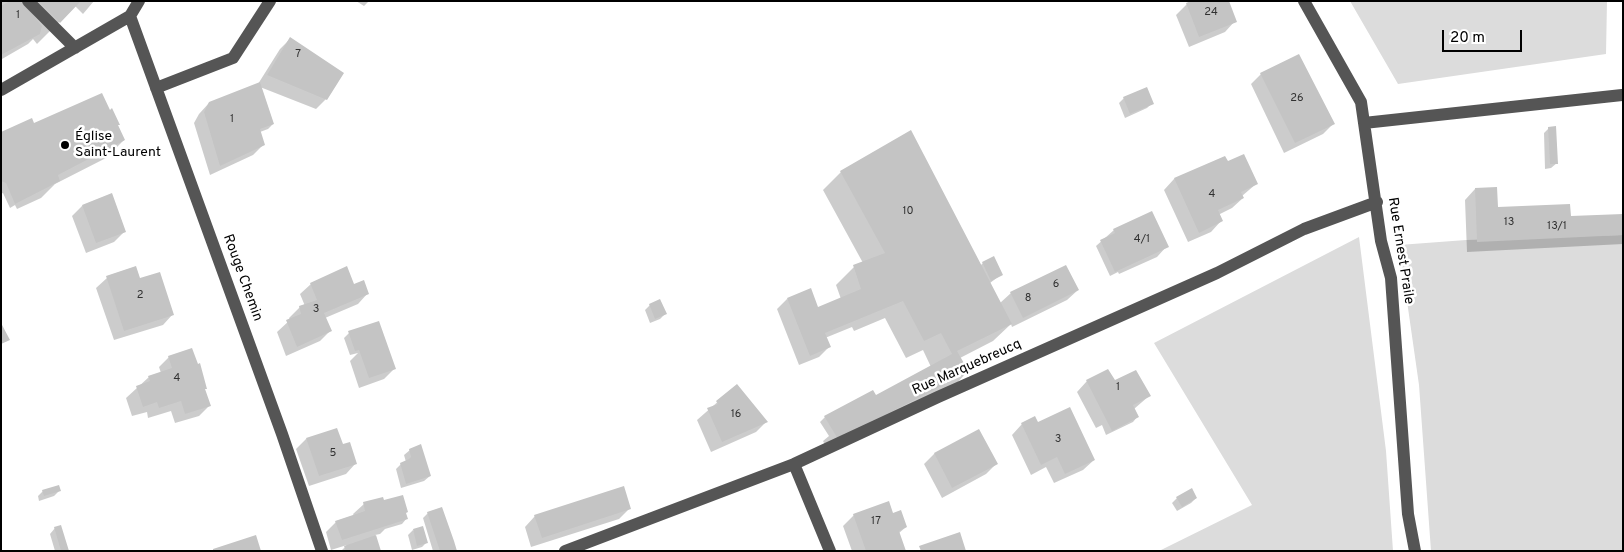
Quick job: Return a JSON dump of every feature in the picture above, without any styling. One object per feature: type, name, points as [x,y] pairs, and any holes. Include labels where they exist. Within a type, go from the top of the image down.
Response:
[{"type":"street","points":[[28,1],[76,48]]},
{"type":"street","points":[[1,90],[130,16],[139,1]]},
{"type":"street","points":[[156,88],[234,58],[270,1]]},
{"type":"street","name":"Rue Ernest Praile","points":[[1304,1],[1361,102],[1377,202],[1381,241],[1392,278],[1408,514],[1415,551]]},
{"type":"street","name":"Rouge Chemin","points":[[130,16],[220,261],[322,551]]},
{"type":"street","points":[[1364,123],[1622,95]]},
{"type":"street","name":"Rue Marquebreucq","points":[[565,551],[794,464],[938,397],[1218,273],[1304,230],[1377,202]]},
{"type":"street","points":[[794,464],[830,551]]},
{"type":"shaded area","points":[[1350,1],[1607,1],[1606,54],[1398,84]]},
{"type":"shaded area","points":[[1623,235],[1623,551],[1431,551],[1419,385],[1399,245],[1466,240]]},
{"type":"shaded area","points":[[1359,237],[1386,451],[1393,551],[1159,551],[1252,505],[1154,343]]},
{"type":"building","points":[[10,1],[22,1],[42,26],[40,34],[1,55],[1,6]]},
{"type":"building","points":[[38,1],[81,1],[60,23]]},
{"type":"building","points":[[1191,1],[1229,1],[1237,22],[1199,37],[1186,3]]},
{"type":"building","points":[[290,37],[344,73],[327,100],[267,75]]},
{"type":"building","points":[[1299,54],[1335,124],[1295,143],[1260,73]]},
{"type":"building","points":[[260,82],[274,124],[260,129],[265,145],[220,166],[204,112],[209,102]]},
{"type":"building","points":[[1147,87],[1154,104],[1130,114],[1123,97]]},
{"type":"building","name":"Église Saint-Laurent","points":[[102,93],[110,110],[112,108],[125,140],[58,175],[60,181],[15,204],[6,183],[1,181],[1,132],[32,118],[34,123]]},
{"type":"building","points":[[1556,126],[1558,164],[1550,164],[1548,127]]},
{"type":"building","points":[[911,130],[1012,324],[957,351],[969,372],[838,439],[824,416],[873,390],[876,395],[952,354],[941,333],[924,341],[903,301],[825,333],[831,347],[810,356],[787,298],[811,288],[818,307],[861,289],[853,265],[885,253],[840,171]]},
{"type":"building","points":[[1244,154],[1258,184],[1241,192],[1244,198],[1218,210],[1223,221],[1199,233],[1174,178],[1225,156],[1228,161]]},
{"type":"building","points":[[1497,187],[1498,207],[1570,204],[1571,216],[1623,214],[1623,235],[1477,242],[1475,188]]},
{"type":"building","points":[[112,193],[126,232],[96,243],[82,205]]},
{"type":"building","points":[[1152,211],[1169,247],[1115,272],[1100,240],[1115,233],[1113,229]]},
{"type":"building","points":[[994,256],[1003,275],[991,281],[982,262]]},
{"type":"building","points":[[1066,265],[1079,290],[1023,318],[1010,292]]},
{"type":"building","points":[[136,266],[140,278],[160,272],[174,315],[124,331],[106,276]]},
{"type":"building","points":[[347,266],[354,284],[364,280],[369,294],[324,313],[332,331],[297,347],[286,320],[301,314],[299,306],[317,300],[310,283]]},
{"type":"building","points":[[660,299],[667,314],[655,319],[649,304]]},
{"type":"building","points":[[379,321],[396,369],[369,378],[359,350],[355,351],[348,331]]},
{"type":"building","points":[[1,323],[10,340],[1,344]]},
{"type":"building","points":[[192,348],[198,364],[200,363],[207,389],[205,389],[211,406],[185,414],[181,401],[159,408],[157,402],[143,407],[136,386],[150,381],[148,376],[172,368],[168,356]]},
{"type":"building","points":[[1108,369],[1115,380],[1136,370],[1151,396],[1133,405],[1139,417],[1112,431],[1086,380]]},
{"type":"building","points":[[737,384],[768,422],[722,442],[707,408],[718,404],[716,401]]},
{"type":"building","points":[[1070,407],[1095,460],[1065,474],[1057,457],[1041,465],[1021,423],[1035,416],[1038,422]]},
{"type":"building","points":[[337,428],[343,444],[350,442],[357,464],[319,476],[306,438]]},
{"type":"building","points":[[979,429],[998,464],[952,488],[934,453]]},
{"type":"building","points":[[421,444],[431,476],[406,484],[400,463],[411,457],[409,449]]},
{"type":"building","points":[[59,485],[61,491],[44,496],[42,490]]},
{"type":"building","points":[[624,486],[631,509],[542,538],[534,515]]},
{"type":"building","points":[[1192,488],[1197,498],[1182,507],[1176,497]]},
{"type":"building","points":[[403,495],[408,519],[342,540],[335,521],[365,511],[363,502],[383,497],[384,500]]},
{"type":"building","points":[[889,501],[893,513],[901,510],[907,527],[899,531],[906,551],[866,551],[853,514]]},
{"type":"building","points":[[442,507],[457,551],[440,551],[427,512]]},
{"type":"building","points":[[61,525],[69,551],[61,551],[54,527]]},
{"type":"building","points":[[423,526],[428,543],[417,546],[413,529]]},
{"type":"building","points":[[960,532],[966,551],[921,551],[919,546]]},
{"type":"building","points":[[256,535],[261,551],[213,551],[213,549]]},
{"type":"building","points":[[376,535],[381,551],[346,551],[344,546]]},
{"type":"place","name":"Église Saint-Laurent","points":[[65,145]]}]
